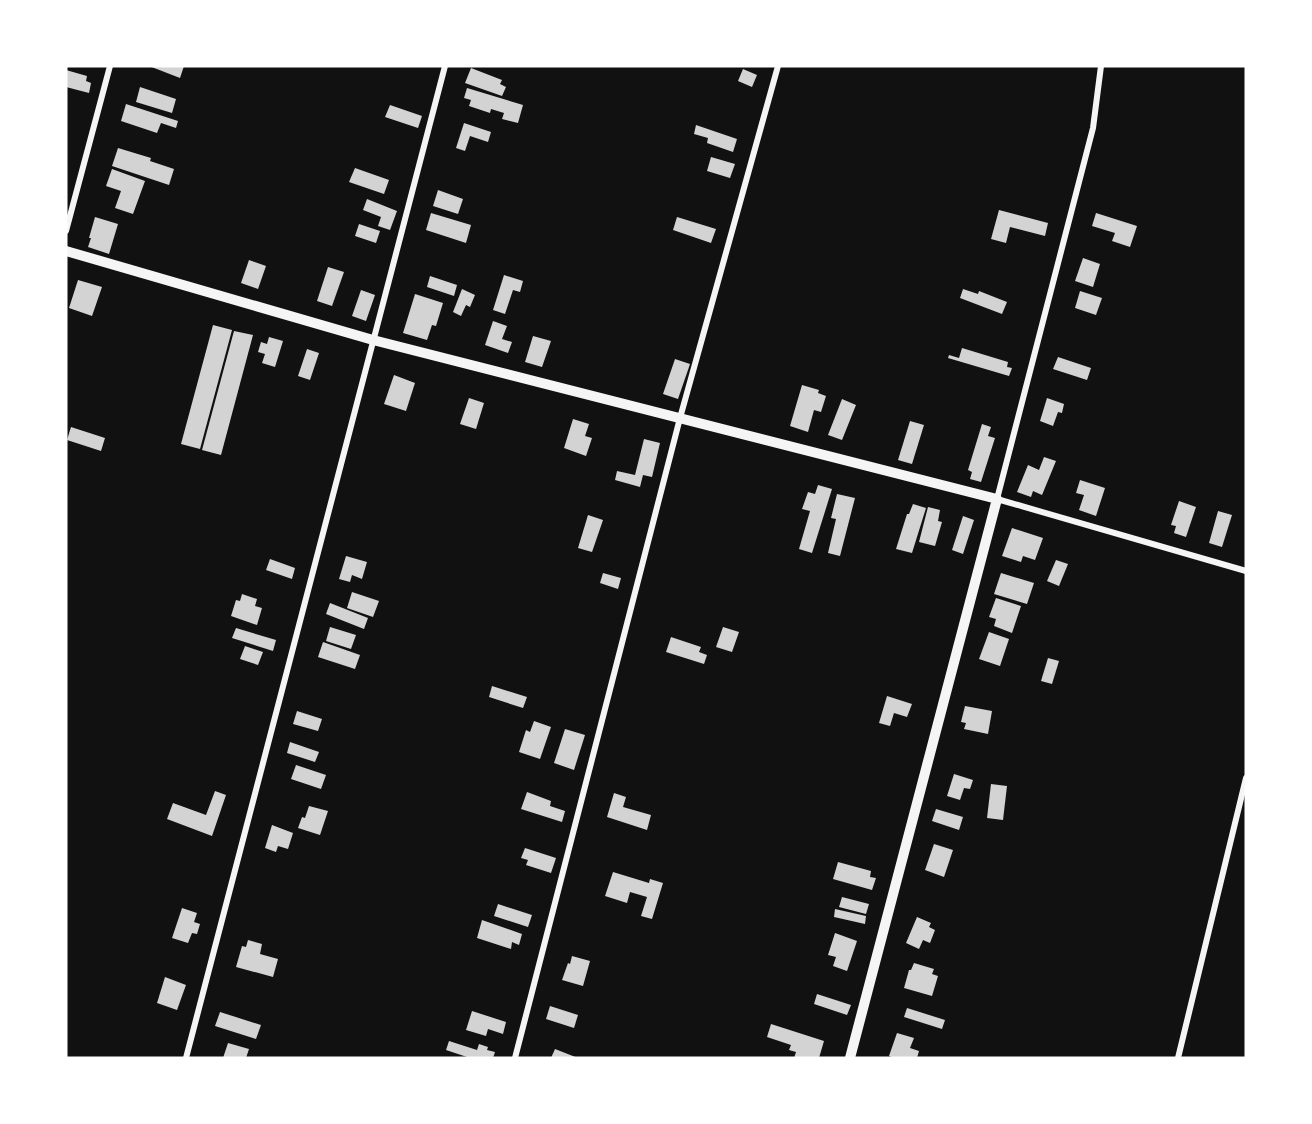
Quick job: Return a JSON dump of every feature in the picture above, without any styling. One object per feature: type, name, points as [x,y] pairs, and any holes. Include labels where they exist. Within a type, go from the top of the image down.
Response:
[{"type":"street","points":[[66,231],[110,66]]},
{"type":"street","points":[[186,1058],[445,66]]},
{"type":"street","points":[[515,1058],[680,418],[778,66]]},
{"type":"street","points":[[850,1058],[1092,128],[1101,66]]},
{"type":"street","points":[[66,251],[373,340],[997,499],[1246,571]]},
{"type":"street","points":[[1178,1058],[1246,778]]},
{"type":"building","points":[[149,66],[184,66],[180,78]]},
{"type":"building","points":[[471,68],[502,80],[500,84],[506,87],[502,96],[465,83]]},
{"type":"building","points":[[743,69],[757,75],[752,87],[738,81]]},
{"type":"building","points":[[66,70],[87,76],[86,81],[91,83],[89,93],[66,87]]},
{"type":"building","points":[[140,87],[176,99],[172,113],[136,102]]},
{"type":"building","points":[[467,88],[523,105],[518,123],[502,119],[504,113],[491,109],[490,113],[469,106],[471,100],[464,98]]},
{"type":"building","points":[[126,104],[178,121],[176,128],[161,123],[157,133],[121,121]]},
{"type":"building","points":[[390,105],[422,116],[418,128],[385,117]]},
{"type":"building","points":[[464,123],[491,132],[488,142],[470,136],[465,151],[456,148]]},
{"type":"building","points":[[696,125],[737,139],[733,152],[707,143],[708,138],[694,134]]},
{"type":"building","points":[[118,148],[151,158],[150,161],[174,169],[169,185],[112,166]]},
{"type":"building","points":[[711,157],[735,164],[730,178],[707,171]]},
{"type":"building","points":[[355,168],[389,180],[384,194],[349,182]]},
{"type":"building","points":[[112,169],[145,181],[133,214],[115,208],[121,191],[106,186]]},
{"type":"building","points":[[438,190],[463,199],[458,214],[433,206]]},
{"type":"building","points":[[367,199],[397,211],[390,230],[378,226],[381,217],[363,210]]},
{"type":"building","points":[[999,210],[1048,223],[1045,236],[1010,227],[1006,243],[991,239]]},
{"type":"building","points":[[431,213],[471,225],[466,243],[426,230]]},
{"type":"building","points":[[1096,213],[1137,226],[1130,247],[1112,241],[1115,233],[1092,226]]},
{"type":"building","points":[[95,217],[118,224],[109,254],[88,247]]},
{"type":"building","points":[[677,217],[716,229],[711,243],[673,230]]},
{"type":"building","points":[[359,224],[380,231],[376,243],[355,236]]},
{"type":"building","points":[[1083,258],[1100,264],[1093,287],[1075,281]]},
{"type":"building","points":[[249,260],[266,266],[258,289],[241,283]]},
{"type":"building","points":[[328,267],[344,272],[332,306],[317,301]]},
{"type":"building","points":[[504,275],[523,281],[520,292],[513,290],[505,314],[493,310]]},
{"type":"building","points":[[430,276],[457,285],[454,296],[427,287]]},
{"type":"building","points":[[78,280],[102,287],[92,316],[69,308]]},
{"type":"building","points":[[462,289],[475,295],[470,307],[466,305],[461,316],[453,312]]},
{"type":"building","points":[[963,289],[978,294],[979,291],[1007,302],[1002,314],[960,298]]},
{"type":"building","points":[[361,290],[375,295],[366,321],[352,316]]},
{"type":"building","points":[[1080,291],[1102,298],[1096,315],[1075,308]]},
{"type":"building","points":[[415,294],[443,303],[436,326],[432,325],[427,340],[403,333]]},
{"type":"building","points":[[493,321],[507,326],[502,339],[512,342],[508,353],[485,345]]},
{"type":"building","points":[[213,325],[232,330],[200,449],[181,444]]},
{"type":"building","points":[[234,331],[253,335],[221,455],[202,450]]},
{"type":"building","points":[[533,336],[551,341],[542,367],[525,362]]},
{"type":"building","points":[[269,337],[283,341],[275,367],[262,363],[265,354],[258,352],[261,342],[267,344]]},
{"type":"building","points":[[962,348],[1008,362],[1007,367],[1012,368],[1009,376],[948,358],[949,355],[959,358]]},
{"type":"building","points":[[307,349],[319,353],[310,380],[298,376]]},
{"type":"building","points":[[1058,357],[1091,368],[1087,380],[1053,369]]},
{"type":"building","points":[[675,359],[690,364],[678,399],[663,394]]},
{"type":"building","points":[[394,375],[415,383],[406,411],[384,404]]},
{"type":"building","points":[[802,385],[819,390],[818,393],[826,396],[821,412],[814,410],[808,432],[790,426]]},
{"type":"building","points":[[469,398],[484,403],[476,429],[460,424]]},
{"type":"building","points":[[1047,398],[1064,404],[1062,413],[1058,412],[1053,426],[1040,421]]},
{"type":"building","points":[[842,399],[856,405],[842,440],[828,435]]},
{"type":"building","points":[[573,419],[589,424],[585,436],[592,438],[586,456],[564,448]]},
{"type":"building","points":[[910,421],[924,425],[912,464],[898,460]]},
{"type":"building","points":[[982,424],[991,427],[988,436],[995,438],[981,482],[970,479],[972,472],[968,470]]},
{"type":"building","points":[[71,427],[105,438],[101,451],[67,440]]},
{"type":"building","points":[[644,439],[660,443],[652,477],[643,475],[640,487],[615,480],[617,471],[635,475]]},
{"type":"building","points":[[1044,457],[1056,461],[1042,495],[1033,491],[1031,497],[1017,492],[1028,465],[1039,470]]},
{"type":"building","points":[[1080,480],[1105,488],[1096,516],[1079,510],[1084,495],[1076,493]]},
{"type":"building","points":[[818,485],[832,489],[812,553],[799,549],[810,511],[802,509],[808,492],[815,494]]},
{"type":"building","points":[[837,494],[855,498],[840,556],[828,553],[836,519],[831,518]]},
{"type":"building","points":[[1179,501],[1196,507],[1186,537],[1174,533],[1176,526],[1171,525]]},
{"type":"building","points":[[913,504],[926,508],[912,553],[896,549],[907,514]]},
{"type":"building","points":[[928,507],[940,510],[938,521],[942,522],[935,546],[919,542]]},
{"type":"building","points":[[1218,511],[1232,515],[1222,547],[1209,543]]},
{"type":"building","points":[[588,515],[603,520],[592,552],[578,548]]},
{"type":"building","points":[[963,516],[974,520],[963,554],[952,550]]},
{"type":"building","points":[[1012,528],[1043,538],[1035,560],[1023,556],[1021,562],[1002,556]]},
{"type":"building","points":[[346,556],[367,562],[362,579],[352,575],[350,582],[339,579]]},
{"type":"building","points":[[270,559],[295,568],[292,579],[266,570]]},
{"type":"building","points":[[1056,560],[1068,564],[1059,586],[1047,581]]},
{"type":"building","points":[[603,573],[621,578],[618,589],[600,583]]},
{"type":"building","points":[[1001,573],[1034,583],[1027,604],[994,594]]},
{"type":"building","points":[[352,592],[379,601],[373,617],[347,608]]},
{"type":"building","points":[[242,594],[257,599],[255,606],[262,608],[257,625],[231,616],[236,600],[240,601]]},
{"type":"building","points":[[996,598],[1021,606],[1012,633],[994,626],[996,619],[989,617]]},
{"type":"building","points":[[330,603],[368,618],[364,629],[326,614]]},
{"type":"building","points":[[330,627],[356,635],[351,649],[326,641]]},
{"type":"building","points":[[723,627],[739,632],[732,652],[716,647]]},
{"type":"building","points":[[236,628],[276,640],[273,651],[232,638]]},
{"type":"building","points":[[989,632],[1009,639],[1000,666],[979,659]]},
{"type":"building","points":[[671,637],[701,647],[699,652],[707,655],[704,664],[666,652]]},
{"type":"building","points":[[323,642],[360,655],[355,669],[318,657]]},
{"type":"building","points":[[245,646],[263,652],[258,665],[240,659]]},
{"type":"building","points":[[1048,658],[1059,661],[1052,684],[1041,681]]},
{"type":"building","points":[[492,686],[527,697],[523,708],[489,697]]},
{"type":"building","points":[[887,696],[912,704],[907,717],[894,713],[890,726],[879,723]]},
{"type":"building","points":[[965,706],[992,711],[988,734],[964,729],[966,723],[961,722]]},
{"type":"building","points":[[297,711],[322,719],[318,731],[293,724]]},
{"type":"building","points":[[534,721],[551,727],[540,759],[519,752],[526,730],[530,732]]},
{"type":"building","points":[[565,729],[585,735],[574,770],[554,763]]},
{"type":"building","points":[[290,742],[319,752],[315,762],[287,753]]},
{"type":"building","points":[[296,765],[326,775],[321,789],[291,779]]},
{"type":"building","points":[[954,774],[973,780],[970,789],[964,788],[960,800],[947,796]]},
{"type":"building","points":[[991,784],[1007,786],[1003,820],[987,818]]},
{"type":"building","points":[[215,791],[226,795],[212,836],[167,819],[173,803],[206,815]]},
{"type":"building","points":[[527,792],[551,801],[550,806],[565,811],[562,822],[521,809]]},
{"type":"building","points":[[614,793],[626,797],[623,807],[651,815],[647,830],[607,817]]},
{"type":"building","points":[[309,806],[328,811],[320,835],[298,828]]},
{"type":"building","points":[[936,809],[963,817],[959,830],[932,821]]},
{"type":"building","points":[[272,825],[293,833],[288,849],[278,846],[276,852],[265,848]]},
{"type":"building","points":[[934,844],[953,850],[944,877],[925,870]]},
{"type":"building","points":[[525,848],[556,858],[551,873],[526,865],[528,860],[521,858]]},
{"type":"building","points":[[838,862],[871,871],[870,877],[876,878],[872,890],[833,879]]},
{"type":"building","points":[[613,872],[649,883],[650,879],[663,883],[652,919],[641,916],[647,897],[630,892],[627,903],[605,896]]},
{"type":"building","points":[[842,897],[869,904],[866,914],[839,907]]},
{"type":"building","points":[[498,904],[532,915],[528,927],[494,916]]},
{"type":"building","points":[[182,908],[197,913],[194,922],[200,924],[197,934],[192,933],[188,943],[172,938]]},
{"type":"building","points":[[835,909],[866,916],[865,924],[834,917]]},
{"type":"building","points":[[917,917],[931,923],[929,927],[935,930],[930,943],[923,940],[919,949],[906,943]]},
{"type":"building","points":[[482,920],[522,934],[519,945],[512,942],[511,949],[477,938]]},
{"type":"building","points":[[835,933],[857,941],[847,971],[833,966],[836,957],[828,955]]},
{"type":"building","points":[[248,940],[262,944],[260,954],[278,959],[273,977],[236,967],[242,946],[246,947]]},
{"type":"building","points":[[572,956],[590,961],[583,986],[562,980]]},
{"type":"building","points":[[914,963],[934,969],[932,974],[938,976],[932,996],[904,988],[909,970]]},
{"type":"building","points":[[165,977],[186,985],[177,1010],[157,1003]]},
{"type":"building","points":[[817,994],[851,1005],[847,1015],[814,1004]]},
{"type":"building","points":[[550,1006],[578,1015],[574,1028],[546,1019]]},
{"type":"building","points":[[907,1008],[945,1020],[942,1029],[904,1017]]},
{"type":"building","points":[[472,1011],[506,1022],[503,1034],[488,1029],[486,1036],[466,1030]]},
{"type":"building","points":[[220,1012],[261,1025],[256,1039],[215,1026]]},
{"type":"building","points":[[771,1024],[824,1041],[819,1058],[794,1058],[796,1052],[789,1050],[791,1045],[767,1037]]},
{"type":"building","points":[[897,1033],[914,1038],[910,1048],[919,1051],[917,1058],[889,1056]]},
{"type":"building","points":[[449,1041],[477,1050],[479,1044],[495,1052],[493,1058],[470,1058],[446,1050]]},
{"type":"building","points":[[228,1043],[249,1049],[246,1058],[223,1058]]},
{"type":"building","points":[[555,1049],[578,1058],[551,1058]]}]
